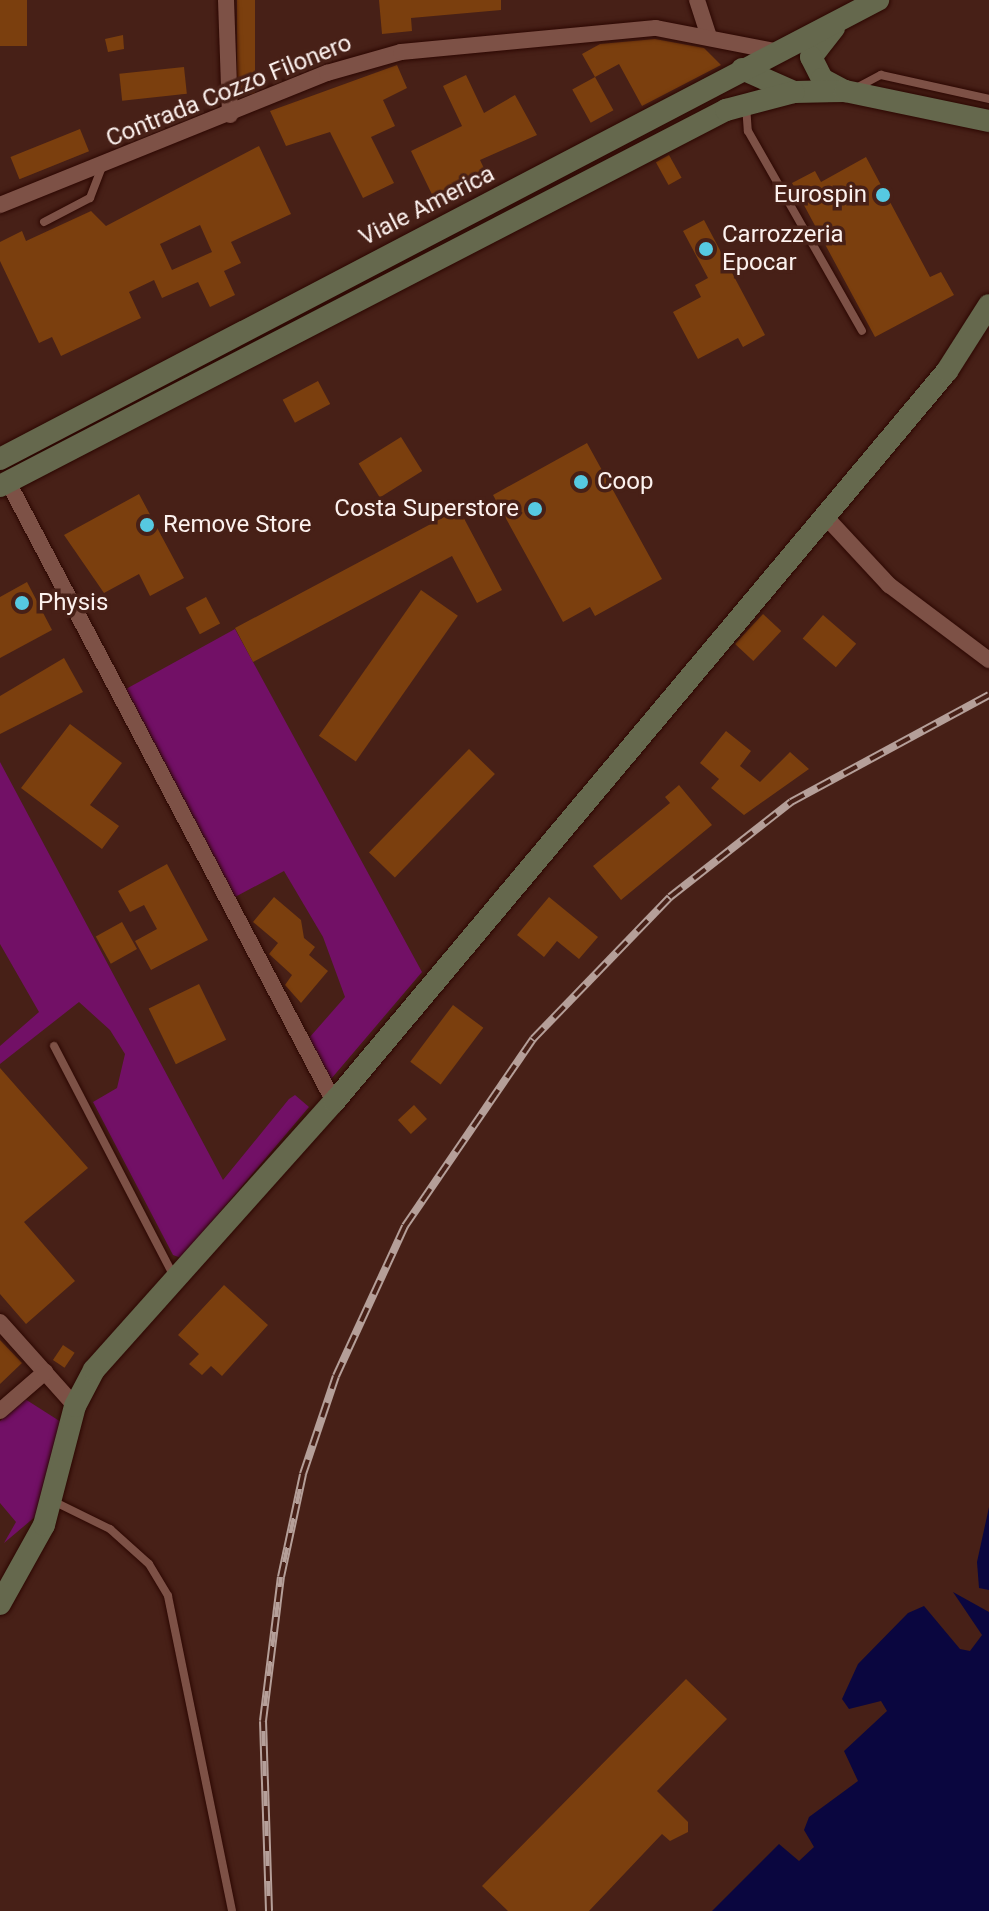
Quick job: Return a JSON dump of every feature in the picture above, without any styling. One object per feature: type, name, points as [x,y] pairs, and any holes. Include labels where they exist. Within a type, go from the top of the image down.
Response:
[{"type":"main road","name":"Viale America","points":[[0,459],[774,51],[876,1]]},
{"type":"main road","points":[[876,1],[814,46],[822,79],[848,91],[989,121]]},
{"type":"main road","points":[[742,69],[794,92]]},
{"type":"main road","points":[[4,484],[746,104],[794,92],[848,91]]},
{"type":"main road","points":[[918,108],[989,135]]},
{"type":"main road","points":[[0,1604],[28,1561],[52,1501],[75,1406],[94,1370],[334,1102],[947,371],[989,305]]},
{"type":"street","points":[[226,0],[230,115]]},
{"type":"street","points":[[697,0],[714,38],[742,69]]},
{"type":"street","name":"Contrada Cozzo Filonero","points":[[0,205],[102,167],[327,73],[426,47],[625,29],[714,38],[774,51]]},
{"type":"street","points":[[4,484],[334,1102]]},
{"type":"street","points":[[824,515],[889,585],[989,660]]},
{"type":"street","points":[[0,1322],[75,1406]]},
{"type":"street","points":[[0,1411],[45,1372]]},
{"type":"lane","points":[[848,91],[881,75],[989,99]]},
{"type":"lane","points":[[746,104],[748,131],[862,331]]},
{"type":"lane","points":[[44,222],[90,198],[102,167]]},
{"type":"lane","points":[[54,1046],[176,1281]]},
{"type":"lane","points":[[52,1501],[110,1529],[149,1564],[168,1596],[232,1911]]},
{"type":"shaded area","points":[[235,629],[422,972],[331,1079],[309,1038],[345,997],[323,937],[284,871],[235,897],[126,689]]},
{"type":"shaded area","points":[[0,762],[223,1180],[289,1099],[295,1095],[309,1107],[181,1258],[173,1255],[93,1102],[117,1088],[125,1054],[110,1030],[79,1002],[0,1064],[0,1046],[39,1012],[0,944]]},
{"type":"shaded area","points":[[25,1399],[61,1422],[42,1511],[4,1543],[16,1522],[0,1503],[0,1421]]},
{"type":"shaded area","points":[[989,1507],[989,1590],[979,1588],[977,1562]]},
{"type":"shaded area","points":[[953,1592],[989,1612],[989,1911],[712,1911],[779,1844],[799,1861],[814,1847],[804,1830],[809,1817],[858,1781],[844,1751],[887,1711],[881,1701],[849,1709],[842,1699],[858,1664],[908,1613],[924,1606],[960,1649],[970,1651],[982,1635]]},
{"type":"building","points":[[0,0],[27,0],[27,46],[0,46]]},
{"type":"building","points":[[237,0],[255,0],[255,94],[237,94]]},
{"type":"building","points":[[379,0],[501,0],[501,10],[411,18],[412,31],[382,34]]},
{"type":"building","points":[[123,35],[124,49],[108,52],[105,39]]},
{"type":"building","points":[[655,39],[704,48],[721,65],[642,106],[619,64],[595,77],[582,54],[600,44]]},
{"type":"building","points":[[397,65],[407,88],[383,100],[395,126],[371,137],[394,183],[363,198],[330,132],[286,146],[270,111]]},
{"type":"building","points":[[184,67],[187,94],[122,101],[119,74]]},
{"type":"building","points":[[466,75],[484,113],[515,95],[537,135],[480,160],[491,183],[439,209],[411,151],[462,126],[443,86]]},
{"type":"building","points":[[595,77],[613,110],[591,123],[572,90]]},
{"type":"building","points":[[80,129],[89,151],[19,179],[10,157]]},
{"type":"building","points":[[259,146],[291,214],[231,242],[241,263],[224,271],[235,295],[210,307],[198,282],[162,298],[154,280],[129,292],[141,318],[61,356],[52,337],[39,343],[0,261],[0,242],[22,231],[26,241],[91,211],[106,226]],"holes":[[[200,225],[212,252],[172,270],[160,244]]]},
{"type":"building","points":[[669,155],[682,178],[668,185],[656,162]]},
{"type":"building","points":[[866,157],[930,277],[941,272],[954,295],[875,337],[792,183],[815,171],[821,182]]},
{"type":"building","points":[[704,220],[765,335],[743,347],[738,338],[698,359],[673,312],[701,297],[695,285],[708,278],[683,231]]},
{"type":"building","points":[[318,381],[330,404],[295,423],[283,400]]},
{"type":"building","points":[[401,437],[422,471],[380,497],[359,463]]},
{"type":"building","points":[[587,443],[662,579],[595,616],[590,607],[563,622],[493,495]]},
{"type":"building","points":[[139,494],[184,578],[150,596],[139,574],[104,593],[64,535]]},
{"type":"building","points":[[459,509],[502,590],[477,603],[452,556],[253,662],[235,628]]},
{"type":"building","points":[[27,582],[52,630],[0,658],[0,597]]},
{"type":"building","points":[[421,590],[458,616],[356,762],[319,736]]},
{"type":"building","points":[[206,597],[220,623],[200,634],[186,608]]},
{"type":"building","points":[[763,614],[781,631],[753,661],[735,644]]},
{"type":"building","points":[[823,615],[856,644],[836,667],[803,638]]},
{"type":"building","points":[[64,658],[83,692],[0,734],[0,696]]},
{"type":"building","points":[[70,724],[122,763],[90,805],[119,826],[102,849],[21,788]]},
{"type":"building","points":[[726,731],[751,751],[740,766],[760,782],[790,752],[809,769],[744,815],[711,788],[719,779],[700,763]]},
{"type":"building","points":[[469,749],[495,774],[395,878],[369,853]]},
{"type":"building","points":[[679,785],[712,825],[621,900],[593,866],[670,803],[665,797]]},
{"type":"building","points":[[167,864],[208,940],[151,970],[135,941],[157,929],[144,905],[130,912],[118,891]]},
{"type":"building","points":[[274,897],[301,920],[304,938],[315,947],[309,955],[328,971],[301,1003],[285,985],[292,975],[269,954],[278,943],[253,922]]},
{"type":"building","points":[[549,897],[598,937],[579,959],[557,941],[544,957],[517,935]]},
{"type":"building","points":[[122,922],[137,949],[111,964],[96,937]]},
{"type":"building","points":[[199,984],[226,1040],[176,1064],[149,1009]]},
{"type":"building","points":[[453,1005],[483,1028],[441,1085],[410,1062]]},
{"type":"building","points":[[0,1068],[88,1168],[24,1222],[75,1281],[26,1324],[0,1294]]},
{"type":"building","points":[[414,1105],[427,1119],[411,1134],[398,1120]]},
{"type":"building","points":[[224,1285],[268,1325],[222,1376],[211,1366],[202,1375],[189,1364],[199,1354],[178,1335]]},
{"type":"building","points":[[0,1340],[22,1363],[0,1384]]},
{"type":"building","points":[[63,1345],[75,1353],[65,1368],[53,1360]]},
{"type":"building","points":[[686,1679],[727,1719],[657,1791],[688,1822],[688,1832],[670,1841],[662,1834],[589,1911],[508,1911],[482,1886]]},
{"type":"railway","points":[[269,1911],[263,1721],[281,1577],[303,1474],[336,1376],[405,1226],[533,1039],[670,897],[791,802],[989,695]]},
{"type":"place","name":"Eurospin","points":[[883,195]]},
{"type":"place","name":"Carrozzeria Epocar","points":[[706,249]]},
{"type":"place","name":"Coop","points":[[581,482]]},
{"type":"place","name":"Costa Superstore","points":[[535,509]]},
{"type":"place","name":"Remove Store","points":[[147,525]]},
{"type":"place","name":"Physis","points":[[22,603]]}]
